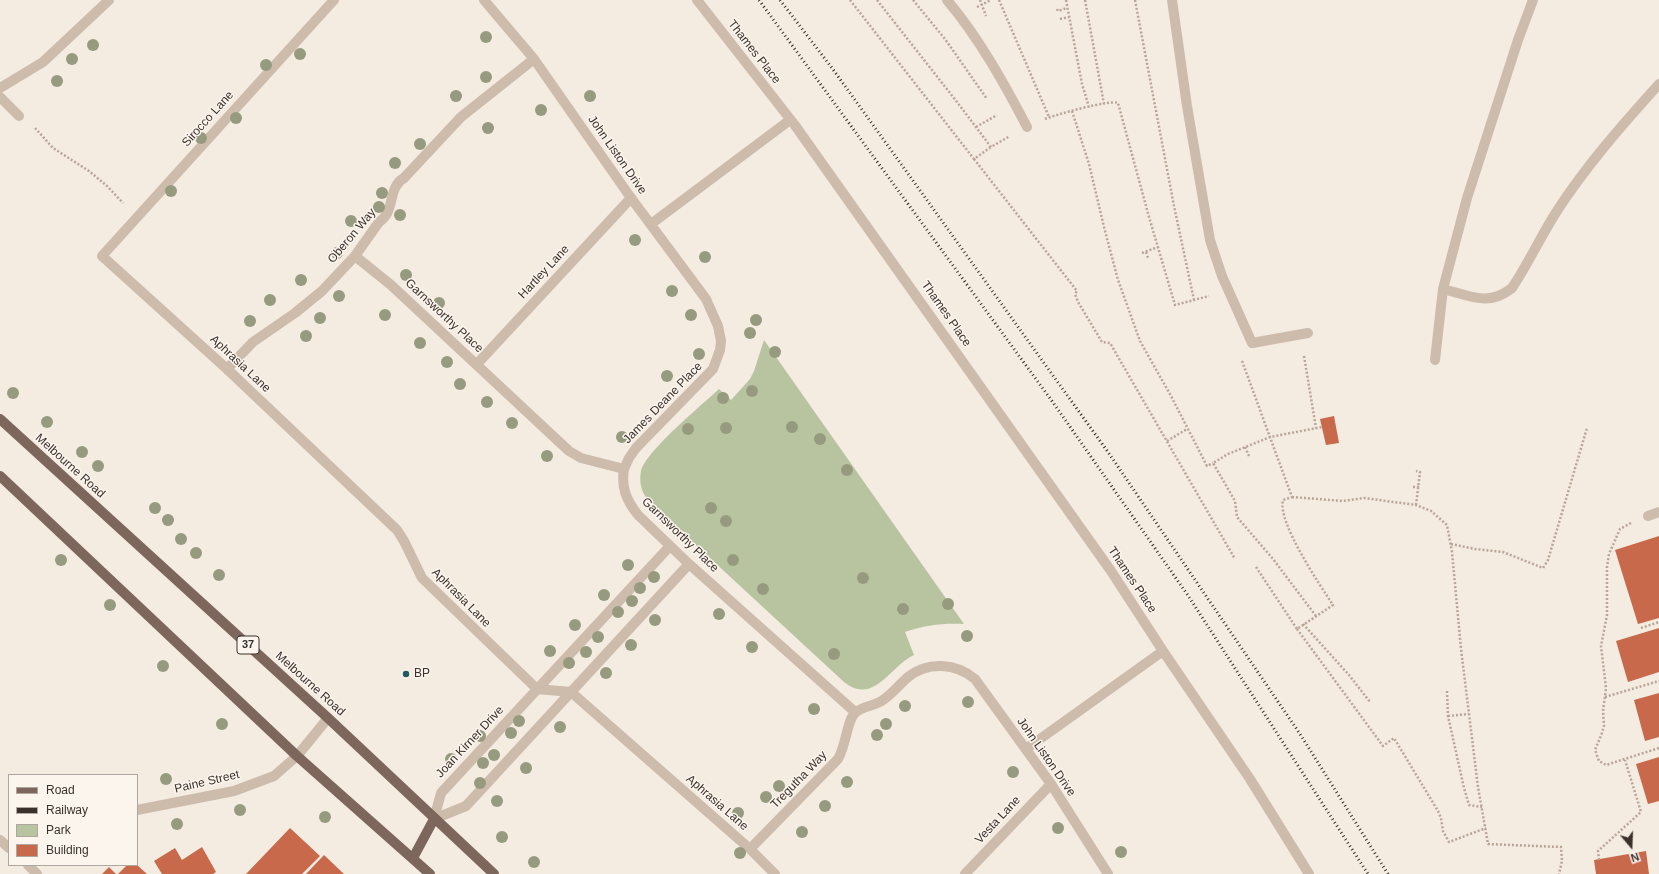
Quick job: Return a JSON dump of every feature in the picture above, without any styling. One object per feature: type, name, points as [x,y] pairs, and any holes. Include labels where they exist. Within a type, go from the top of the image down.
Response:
[{"type":"main road","name":"Melbourne Road","points":[[0,419],[328,718],[434,820],[494,874]]},
{"type":"main road","points":[[0,476],[297,756],[430,874]]},
{"type":"main road","points":[[413,858],[434,820]]},
{"type":"street","points":[[0,88],[43,62],[109,0]]},
{"type":"street","name":"Sirocco Lane","points":[[102,256],[136,216],[334,0]]},
{"type":"street","name":"John Liston Drive","points":[[484,0],[534,59],[631,198],[706,299],[719,331]]},
{"type":"street","name":"Thames Place","points":[[697,0],[790,120],[917,296],[1106,565],[1250,779],[1309,874]]},
{"type":"street","points":[[947,0],[977,41],[1027,127]]},
{"type":"street","points":[[1172,0],[1200,191],[1210,240],[1222,276],[1252,343],[1308,333]]},
{"type":"street","points":[[1435,360],[1443,289],[1467,198],[1518,40],[1533,0]]},
{"type":"street","name":"Oberon Way","points":[[226,369],[253,342],[317,295],[355,256],[379,222],[387,215],[395,187],[399,181],[404,178],[462,117],[534,59]]},
{"type":"street","points":[[1443,289],[1487,300],[1500,296],[1512,288],[1555,215],[1575,186],[1608,142],[1659,84]]},
{"type":"street","points":[[0,97],[19,116]]},
{"type":"street","points":[[651,224],[790,120]]},
{"type":"street","name":"Hartley Lane","points":[[476,364],[631,198]]},
{"type":"street","name":"Aphrasia Lane","points":[[102,256],[226,369],[397,530],[422,578],[537,690]]},
{"type":"street","name":"Garnsworthy Place","points":[[355,256],[391,286],[573,454],[588,460],[624,469],[623,486],[626,499],[631,506],[689,564],[855,712]]},
{"type":"street","name":"James Deane Place","points":[[624,469],[636,448],[713,369],[720,350],[719,331]]},
{"type":"street","points":[[1648,516],[1659,512]]},
{"type":"street","name":"Joan Kirner Drive","points":[[434,820],[441,793],[670,546]]},
{"type":"street","points":[[434,820],[466,806],[689,564]]},
{"type":"street","points":[[1026,749],[1163,651]]},
{"type":"street","name":"John Liston Drive","points":[[855,712],[884,700],[915,672],[932,666],[951,666],[963,670],[975,679],[1051,784],[1108,874]]},
{"type":"street","points":[[537,690],[571,692]]},
{"type":"street","name":"Aphrasia Lane","points":[[571,692],[750,849],[775,874]]},
{"type":"street","name":"Tregutha Way","points":[[750,849],[838,759],[845,745],[851,718],[855,712]]},
{"type":"street","name":"Paine Street","points":[[138,810],[234,791],[274,776],[297,756],[328,718]]},
{"type":"street","name":"Vesta Lane","points":[[965,874],[1051,784]]},
{"type":"street","points":[[0,838],[8,847]]},
{"type":"street","points":[[29,866],[37,874]]},
{"type":"path","points":[[850,0],[1077,291],[1075,294],[1078,302],[1102,342],[1110,343],[1235,559]]},
{"type":"path","points":[[877,0],[991,147]]},
{"type":"path","points":[[913,0],[956,54],[991,105]]},
{"type":"path","points":[[975,0],[986,16],[980,0]]},
{"type":"path","points":[[999,0],[1049,118]]},
{"type":"path","points":[[1066,0],[1082,84],[1089,107]]},
{"type":"path","points":[[1085,0],[1104,104]]},
{"type":"path","points":[[1135,0],[1174,206],[1194,300]]},
{"type":"path","points":[[1057,9],[1058,11],[1067,8]]},
{"type":"path","points":[[1060,20],[1069,17]]},
{"type":"path","points":[[974,159],[991,147],[1027,127],[1049,118],[1072,111],[1117,102],[1120,106],[1175,305],[1212,295]]},
{"type":"path","points":[[976,127],[1015,104]]},
{"type":"path","points":[[994,110],[997,115]]},
{"type":"path","points":[[1072,111],[1089,164],[1102,221],[1118,280],[1133,322],[1143,348],[1164,382],[1207,466],[1245,447],[1270,437],[1322,427]]},
{"type":"path","points":[[19,116],[24,114],[49,144],[89,171],[107,186],[136,216]]},
{"type":"path","points":[[1142,253],[1158,247]]},
{"type":"path","points":[[1146,252],[1148,258]]},
{"type":"path","points":[[1304,356],[1316,428]]},
{"type":"path","points":[[1241,357],[1292,497]]},
{"type":"path","points":[[1451,544],[1475,549],[1503,552],[1524,559],[1543,568],[1548,560],[1587,428]]},
{"type":"path","points":[[1167,441],[1187,429]]},
{"type":"path","points":[[1245,447],[1249,456]]},
{"type":"path","points":[[1213,463],[1235,501],[1237,508],[1236,516],[1273,559],[1316,616]]},
{"type":"path","points":[[1416,471],[1420,472],[1416,505]]},
{"type":"path","points":[[1413,487],[1418,487]]},
{"type":"path","points":[[1297,629],[1333,605],[1302,556],[1288,523],[1282,504],[1283,500],[1292,497],[1343,500],[1364,498],[1416,505],[1431,511],[1443,521],[1447,525],[1451,544],[1469,714],[1488,844],[1561,847],[1562,861],[1559,874]]},
{"type":"path","points":[[1648,516],[1620,529],[1609,554],[1607,567],[1607,615],[1601,646],[1606,688],[1603,711],[1604,726],[1595,750],[1599,761],[1606,765],[1659,748]]},
{"type":"path","points":[[1256,567],[1297,629],[1383,746],[1394,738],[1438,812],[1441,818],[1442,831],[1449,842],[1486,828]]},
{"type":"path","points":[[1641,628],[1659,622]]},
{"type":"path","points":[[1303,624],[1345,670],[1370,702]]},
{"type":"path","points":[[1605,696],[1659,681]]},
{"type":"path","points":[[1447,691],[1448,716],[1469,805],[1482,807]]},
{"type":"path","points":[[1448,716],[1469,714]]},
{"type":"path","points":[[1598,860],[1598,851],[1641,812],[1625,760]]},
{"type":"green space","points":[[764,340],[964,624],[934,625],[905,632],[914,655],[905,660],[881,682],[873,687],[864,689],[855,688],[844,682],[659,511],[648,500],[642,490],[640,481],[641,471],[645,462],[653,452],[676,428],[719,389],[731,400],[750,379]]},
{"type":"building","points":[[1334,416],[1339,443],[1326,445],[1320,419]]},
{"type":"building","points":[[1659,536],[1659,618],[1638,624],[1615,550]]},
{"type":"building","points":[[1659,628],[1659,672],[1628,682],[1616,641]]},
{"type":"building","points":[[1659,693],[1659,737],[1645,741],[1634,700]]},
{"type":"building","points":[[1659,757],[1659,801],[1648,804],[1636,764]]},
{"type":"building","points":[[290,828],[320,856],[302,874],[246,874]]},
{"type":"building","points":[[202,847],[216,872],[213,874],[162,874],[154,861],[175,848],[182,860]]},
{"type":"building","points":[[1646,851],[1649,874],[1596,874],[1594,860]]},
{"type":"building","points":[[324,855],[344,874],[306,874]]},
{"type":"building","points":[[126,866],[138,866],[147,874],[118,874]]},
{"type":"building","points":[[109,867],[116,874],[102,874]]},
{"type":"railway","points":[[759,0],[1052,401],[1187,594],[1368,874]]},
{"type":"railway","points":[[780,0],[832,68],[1108,452],[1300,734],[1388,874]]},
{"type":"place","name":"BP","points":[[406,674]]}]
